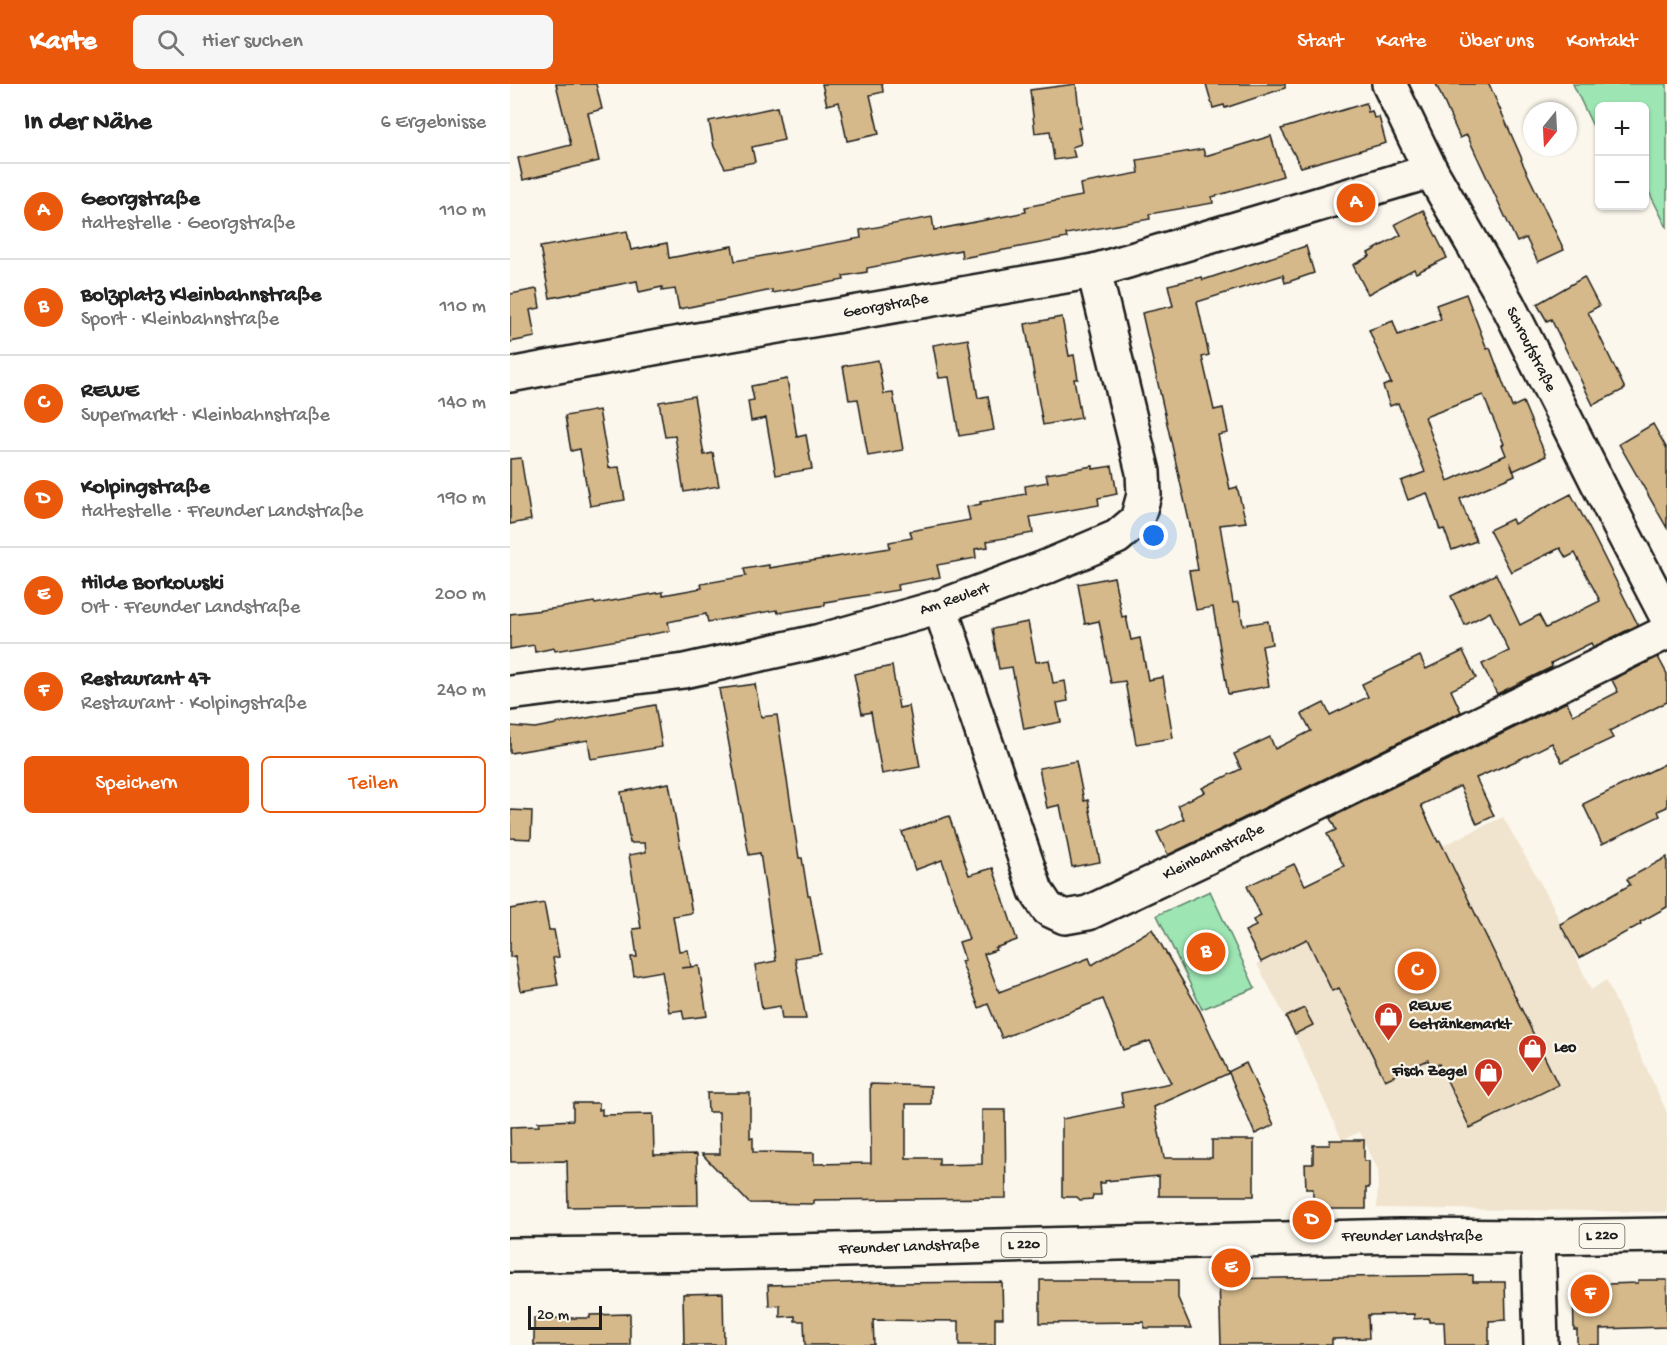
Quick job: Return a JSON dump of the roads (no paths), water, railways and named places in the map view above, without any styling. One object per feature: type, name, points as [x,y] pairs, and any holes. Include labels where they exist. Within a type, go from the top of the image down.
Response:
[{"type":"street","name":"Schroufstraße","points":[[1389,84],[1431,171],[1509,305],[1618,525],[1667,617]]},
{"type":"street","name":"Georgstraße","points":[[510,375],[1094,271],[1431,171]]},
{"type":"street","name":"Am Reulert","points":[[510,693],[684,670],[820,641],[940,607],[1044,568],[1117,537],[1137,520],[1144,495],[1143,472],[1094,271]]},
{"type":"street","name":"Kleinbahnstraße","points":[[940,607],[1036,891],[1048,909],[1065,917],[1088,913],[1209,856],[1667,632]]},
{"type":"street","name":"Freunder Landstraße","points":[[510,1255],[742,1252],[1344,1237],[1538,1238],[1667,1235]]},
{"type":"street","points":[[1538,1238],[1541,1345]]},
{"type":"place","name":"Georgstraße","points":[[1356,203]]},
{"type":"place","name":"Bolzplatz Kleinbahnstraße","points":[[1206,952]]},
{"type":"place","name":"REWE","points":[[1417,971]]},
{"type":"place","name":"REWE Getränkemarkt","points":[[1388,1042]]},
{"type":"place","name":"Leo","points":[[1533,1074]]},
{"type":"place","name":"Fisch Zegel","points":[[1488,1098]]},
{"type":"place","name":"Kolpingstraße","points":[[1312,1220]]},
{"type":"place","name":"Hilde Borkowski","points":[[1231,1268]]},
{"type":"place","name":"Restaurant 47","points":[[1590,1294]]}]
